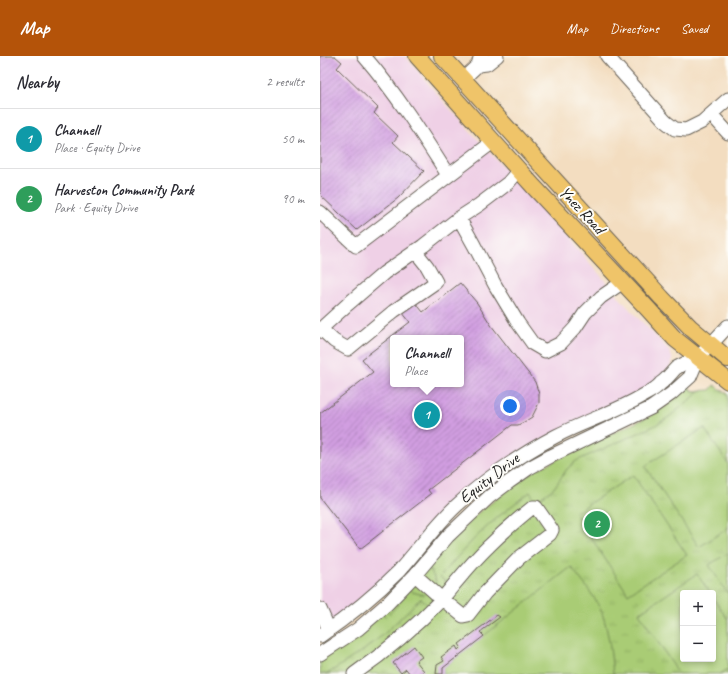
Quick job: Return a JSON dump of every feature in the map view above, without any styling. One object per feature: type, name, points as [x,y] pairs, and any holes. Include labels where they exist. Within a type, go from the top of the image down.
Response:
[{"type":"main road","name":"Ynez Road","points":[[417,56],[519,170],[675,339],[728,381]]},
{"type":"main road","points":[[426,56],[451,81],[463,79]]},
{"type":"main road","name":"Ynez Road","points":[[442,56],[662,298],[691,328],[728,359]]},
{"type":"street","points":[[364,56],[412,118],[448,175]]},
{"type":"street","points":[[463,79],[480,61],[487,64],[497,56]]},
{"type":"street","points":[[607,56],[674,129],[686,130],[702,122],[728,99]]},
{"type":"street","points":[[711,114],[728,133]]},
{"type":"street","points":[[320,212],[356,246],[494,141]]},
{"type":"street","points":[[415,252],[436,282],[394,311],[348,348],[334,341],[321,330],[384,273],[415,252],[508,183],[519,170]]},
{"type":"street","points":[[459,218],[495,285],[518,323],[533,344],[545,351],[561,343],[575,328],[585,313],[601,297],[623,282]]},
{"type":"street","name":"Equity Drive","points":[[325,633],[382,588],[400,570],[434,528],[455,507],[498,472],[556,436],[614,411],[645,395],[661,384],[677,367],[698,358],[728,326]]},
{"type":"street","name":"Equity Drive","points":[[320,654],[358,629],[388,604],[448,536],[489,497],[529,468],[650,408],[671,394],[690,377],[698,358]]},
{"type":"street","points":[[354,674],[394,645],[442,599],[488,546],[533,507],[536,507],[552,530],[550,534],[519,558],[485,593],[468,615],[463,616],[442,599],[415,575]]},
{"type":"street","points":[[320,609],[325,633]]},
{"type":"shaded area","points":[[320,56],[405,56],[443,101],[583,255],[625,304],[667,348],[672,357],[672,364],[658,382],[517,454],[383,580],[320,632]]},
{"type":"green space","points":[[714,385],[728,394],[728,674],[320,674],[454,537],[627,427],[666,406],[688,387],[694,391],[710,390]]},
{"type":"green space","points":[[688,387],[693,391],[698,391],[698,393],[669,417],[654,426],[576,461],[567,469],[554,488],[536,501],[530,492],[481,532],[466,547],[440,577],[447,583],[441,590],[434,584],[436,582],[431,571],[427,569],[454,537],[479,512],[532,472],[584,446],[648,417],[666,406]]},
{"type":"green space","points":[[704,428],[728,464],[728,528],[699,547],[645,466]]},
{"type":"green space","points":[[633,475],[687,555],[628,594],[575,513]]},
{"type":"green space","points":[[728,553],[728,594],[709,565]]},
{"type":"green space","points":[[571,567],[584,583],[602,613],[608,636],[613,674],[443,674],[443,668]]},
{"type":"green space","points":[[697,574],[708,590],[680,590],[680,662],[716,662],[716,602],[728,620],[728,669],[720,674],[679,674],[639,613]]},
{"type":"green space","points":[[409,589],[412,592],[424,595],[427,592],[434,598],[428,605],[421,598],[384,634],[364,650],[327,674],[320,674],[320,660],[383,614],[386,617],[398,605],[396,602]]},
{"type":"building","points":[[320,56],[335,56],[342,62],[337,68],[378,108],[374,113],[398,136],[393,142],[424,171],[398,198],[357,230],[320,195]]},
{"type":"building","points":[[460,283],[477,303],[491,325],[535,382],[539,394],[539,403],[532,417],[518,425],[512,425],[428,490],[431,494],[360,549],[320,498],[320,413],[373,372],[362,359],[390,337],[390,387],[464,387],[464,335],[393,335],[410,322],[402,312],[415,302],[423,312]]},
{"type":"building","points":[[497,615],[500,617],[480,632],[484,636],[443,668],[443,674],[436,674],[437,665],[444,661],[441,657],[456,646],[458,650],[461,647],[459,644]]},
{"type":"building","points":[[414,646],[422,657],[416,661],[424,671],[420,674],[410,674],[406,669],[401,673],[393,663]]},
{"type":"place","name":"Channell","points":[[427,415]]},
{"type":"place","name":"Harveston Community Park","points":[[597,524]]}]
